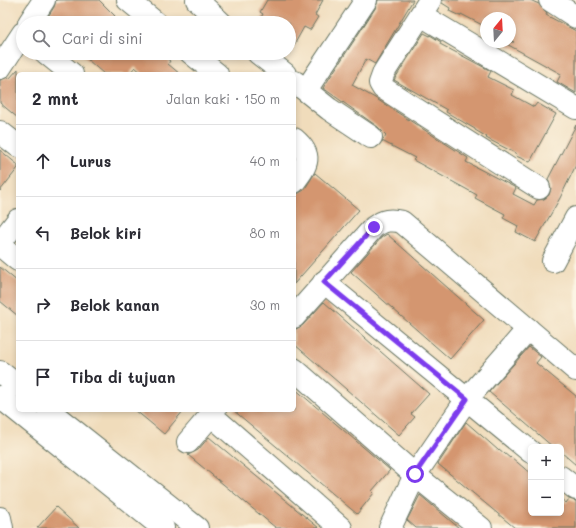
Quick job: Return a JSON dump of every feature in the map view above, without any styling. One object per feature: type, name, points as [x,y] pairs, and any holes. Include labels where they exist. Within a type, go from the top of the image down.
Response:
[{"type":"street","points":[[34,16],[44,0]]},
{"type":"street","points":[[128,0],[147,16]]},
{"type":"street","points":[[197,0],[214,16]]},
{"type":"street","points":[[296,80],[349,0]]},
{"type":"street","points":[[296,81],[366,0]]},
{"type":"street","points":[[539,188],[383,88],[380,84],[384,72],[426,8],[576,108]]},
{"type":"street","points":[[0,68],[16,44]]},
{"type":"street","points":[[55,60],[70,72]]},
{"type":"street","points":[[200,60],[215,72]]},
{"type":"street","points":[[267,60],[282,72]]},
{"type":"street","points":[[296,83],[329,109],[371,137]]},
{"type":"street","points":[[0,132],[16,144]]},
{"type":"street","points":[[296,141],[304,147],[307,154],[306,164],[296,179]]},
{"type":"street","points":[[553,261],[576,218]]},
{"type":"street","points":[[296,315],[374,227],[383,220],[392,220],[402,222],[576,370]]},
{"type":"street","points":[[16,223],[0,244],[16,258]]},
{"type":"street","points":[[324,282],[528,450]]},
{"type":"street","points":[[390,528],[415,474],[467,399],[528,329]]},
{"type":"street","points":[[296,371],[415,474],[481,528]]},
{"type":"street","points":[[0,372],[16,384]]},
{"type":"street","points":[[0,397],[16,408]]},
{"type":"street","points":[[22,412],[106,470],[197,528]]},
{"type":"street","points":[[50,412],[163,528]]},
{"type":"street","points":[[188,442],[213,413],[341,528]]},
{"type":"street","points":[[564,479],[576,489]]},
{"type":"street","points":[[0,518],[2,528]]},
{"type":"building","points":[[56,0],[99,0],[115,16],[48,16],[54,7]]},
{"type":"building","points":[[267,0],[323,0],[315,15],[318,17],[310,30],[304,27],[296,41],[296,16],[262,16],[263,14],[260,12]]},
{"type":"building","points":[[378,0],[413,0],[375,64],[366,59],[352,85],[375,98],[468,158],[466,162],[516,188],[513,194],[534,205],[537,200],[544,199],[549,195],[551,188],[548,179],[576,125],[576,165],[560,198],[535,242],[516,232],[518,226],[503,218],[505,214],[475,198],[477,195],[413,160],[415,158],[382,141],[386,135],[378,127],[323,88],[376,7]]},
{"type":"building","points":[[442,0],[530,0],[539,4],[547,13],[546,15],[576,31],[576,93],[557,82],[561,74],[514,48],[516,48],[516,12],[480,12],[480,24],[461,14],[460,16],[449,11],[450,8],[442,3]]},
{"type":"building","points":[[424,33],[441,42],[440,44],[491,71],[488,77],[514,90],[512,95],[534,107],[537,103],[556,114],[530,162],[516,156],[517,154],[486,138],[487,137],[475,129],[446,112],[447,110],[394,80]]},
{"type":"building","points":[[88,60],[169,60],[170,61],[168,64],[178,72],[141,72],[135,67],[131,72],[102,72]]},
{"type":"building","points":[[18,69],[18,72],[16,72],[16,116],[0,103],[0,80],[8,77],[9,79]]},
{"type":"building","points":[[0,150],[16,163],[16,171],[0,191]]},
{"type":"building","points":[[315,173],[359,210],[296,282],[296,195],[304,190]]},
{"type":"building","points":[[387,234],[484,320],[450,359],[351,272],[382,237]]},
{"type":"building","points":[[0,267],[16,280],[16,314],[0,301]]},
{"type":"building","points":[[324,302],[429,394],[411,414],[415,417],[399,435],[296,346],[296,329],[303,325]]},
{"type":"building","points":[[529,347],[541,357],[536,363],[576,396],[576,465],[564,455],[564,444],[550,444],[489,392]]},
{"type":"building","points":[[296,390],[390,470],[372,491],[374,493],[357,514],[235,412],[296,412]]},
{"type":"building","points":[[137,412],[182,412],[164,434]]},
{"type":"building","points":[[466,422],[498,450],[499,449],[510,458],[511,457],[528,471],[528,516],[564,516],[564,501],[566,503],[569,499],[576,501],[576,528],[515,528],[438,464]]},
{"type":"building","points":[[209,437],[319,528],[276,528],[188,455],[198,450]]},
{"type":"building","points":[[420,495],[459,528],[416,528],[407,520]]},
{"type":"building","points":[[56,507],[67,517],[79,528],[37,528]]},
{"type":"route","points":[[374,227],[324,282],[467,399],[415,474]]}]
